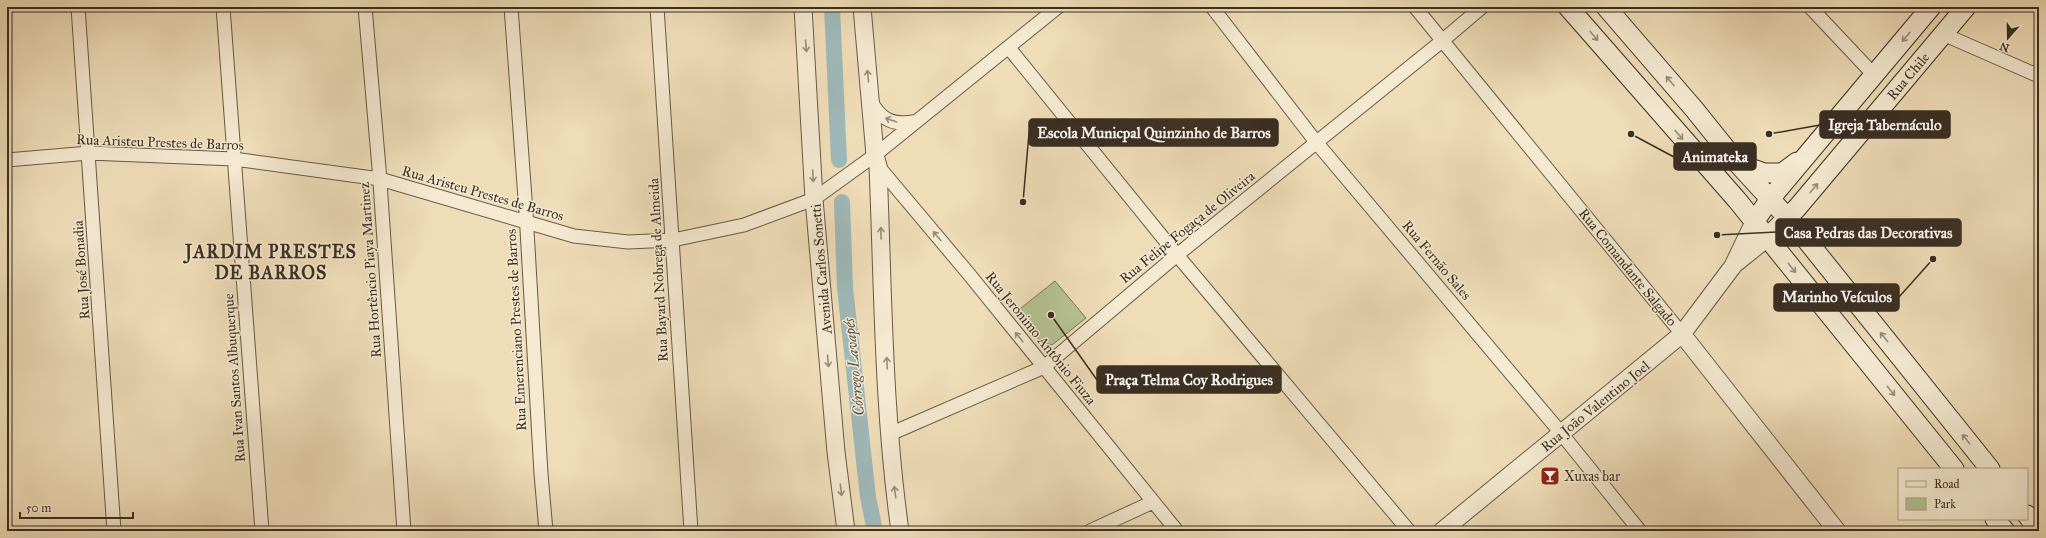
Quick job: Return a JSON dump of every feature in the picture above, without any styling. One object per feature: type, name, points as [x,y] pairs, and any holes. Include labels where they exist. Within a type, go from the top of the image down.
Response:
[{"type":"main road","points":[[1568,7],[1754,222],[1953,468]]},
{"type":"main road","points":[[1606,7],[1694,109],[1739,165],[1788,218],[1989,468]]},
{"type":"main road","name":"Rua Chile","points":[[1754,222],[1770,199],[1811,152],[1931,7]]},
{"type":"main road","name":"Rua Chile","points":[[1767,238],[1788,218],[1966,7]]},
{"type":"main road","points":[[1739,165],[1764,173],[1782,173],[1811,152]]},
{"type":"main road","points":[[2028,516],[2039,530]]},
{"type":"street","name":"Rua José Bonadia","points":[[78,7],[114,531]]},
{"type":"street","name":"Rua Ivan Santos Albuquerque","points":[[223,7],[262,531]]},
{"type":"street","name":"Rua Hortêncio Piaya Martinez","points":[[365,7],[380,179],[404,531]]},
{"type":"street","name":"Rua Emerenciano Prestes de Barros","points":[[511,7],[526,223],[540,467],[546,531]]},
{"type":"street","name":"Rua Bayard Nobrega de Almeida","points":[[657,7],[673,240],[685,466],[691,531]]},
{"type":"street","name":"Avenida Carlos Sonetti","points":[[803,7],[808,69],[814,199],[836,452],[846,531]]},
{"type":"street","points":[[862,7],[877,161],[890,434],[894,485],[900,531]]},
{"type":"street","name":"Rua Aristeu Prestes de Barros","points":[[7,160],[89,153],[234,159],[380,179],[574,236],[628,242],[673,240],[744,225],[814,199],[877,161],[918,120],[1058,7]]},
{"type":"street","name":"Rua Fernão Sales","points":[[1212,7],[1316,142],[1562,434],[1640,531]]},
{"type":"street","name":"Rua Comandante Salgado","points":[[1415,7],[1682,334],[1837,531]]},
{"type":"street","name":"Rua Felipe Fogaça de Oliveira","points":[[890,434],[1044,367],[1177,255],[1482,7]]},
{"type":"street","points":[[1810,7],[1874,75]]},
{"type":"street","points":[[1943,34],[2039,76]]},
{"type":"street","points":[[1009,48],[1177,255],[1408,531]]},
{"type":"street","name":"Rua Aristeu Prestes de Barros","points":[[871,101],[881,116],[892,122],[905,124],[918,120]]},
{"type":"street","name":"Rua Jeronimo Antônio Fiuza","points":[[877,161],[1177,531]]},
{"type":"street","name":"Rua João Valentino Joel","points":[[1442,531],[1682,334],[1733,266],[1754,222]]},
{"type":"street","name":"Rua João Valentino Joel","points":[[1733,266],[1767,238]]},
{"type":"street","points":[[1090,531],[1152,502]]},
{"type":"green space","points":[[1055,281],[1086,318],[1052,345],[1041,342],[1016,312]]},
{"type":"waterway","name":"Córrego Lavapés","points":[[832,7],[839,160]]},
{"type":"waterway","name":"Córrego Lavapés","points":[[842,202],[845,288],[868,497],[875,531]]},
{"type":"place","name":"Animateka","points":[[1631,134]]},
{"type":"place","name":"Igreja Tabernáculo","points":[[1769,134]]},
{"type":"place","name":"Escola Municpal Quinzinho de Barros","points":[[1023,202]]},
{"type":"place","name":"Casa Pedras das Decorativas","points":[[1717,235]]},
{"type":"place","name":"Marinho Veículos","points":[[1933,259]]},
{"type":"place","name":"Praça Telma Coy Rodrigues","points":[[1051,315]]},
{"type":"place","name":"Xuxas bar","points":[[1550,476]]},
{"type":"district","name":"JARDIM PRESTES DE BARROS","points":[[271,262]]}]
